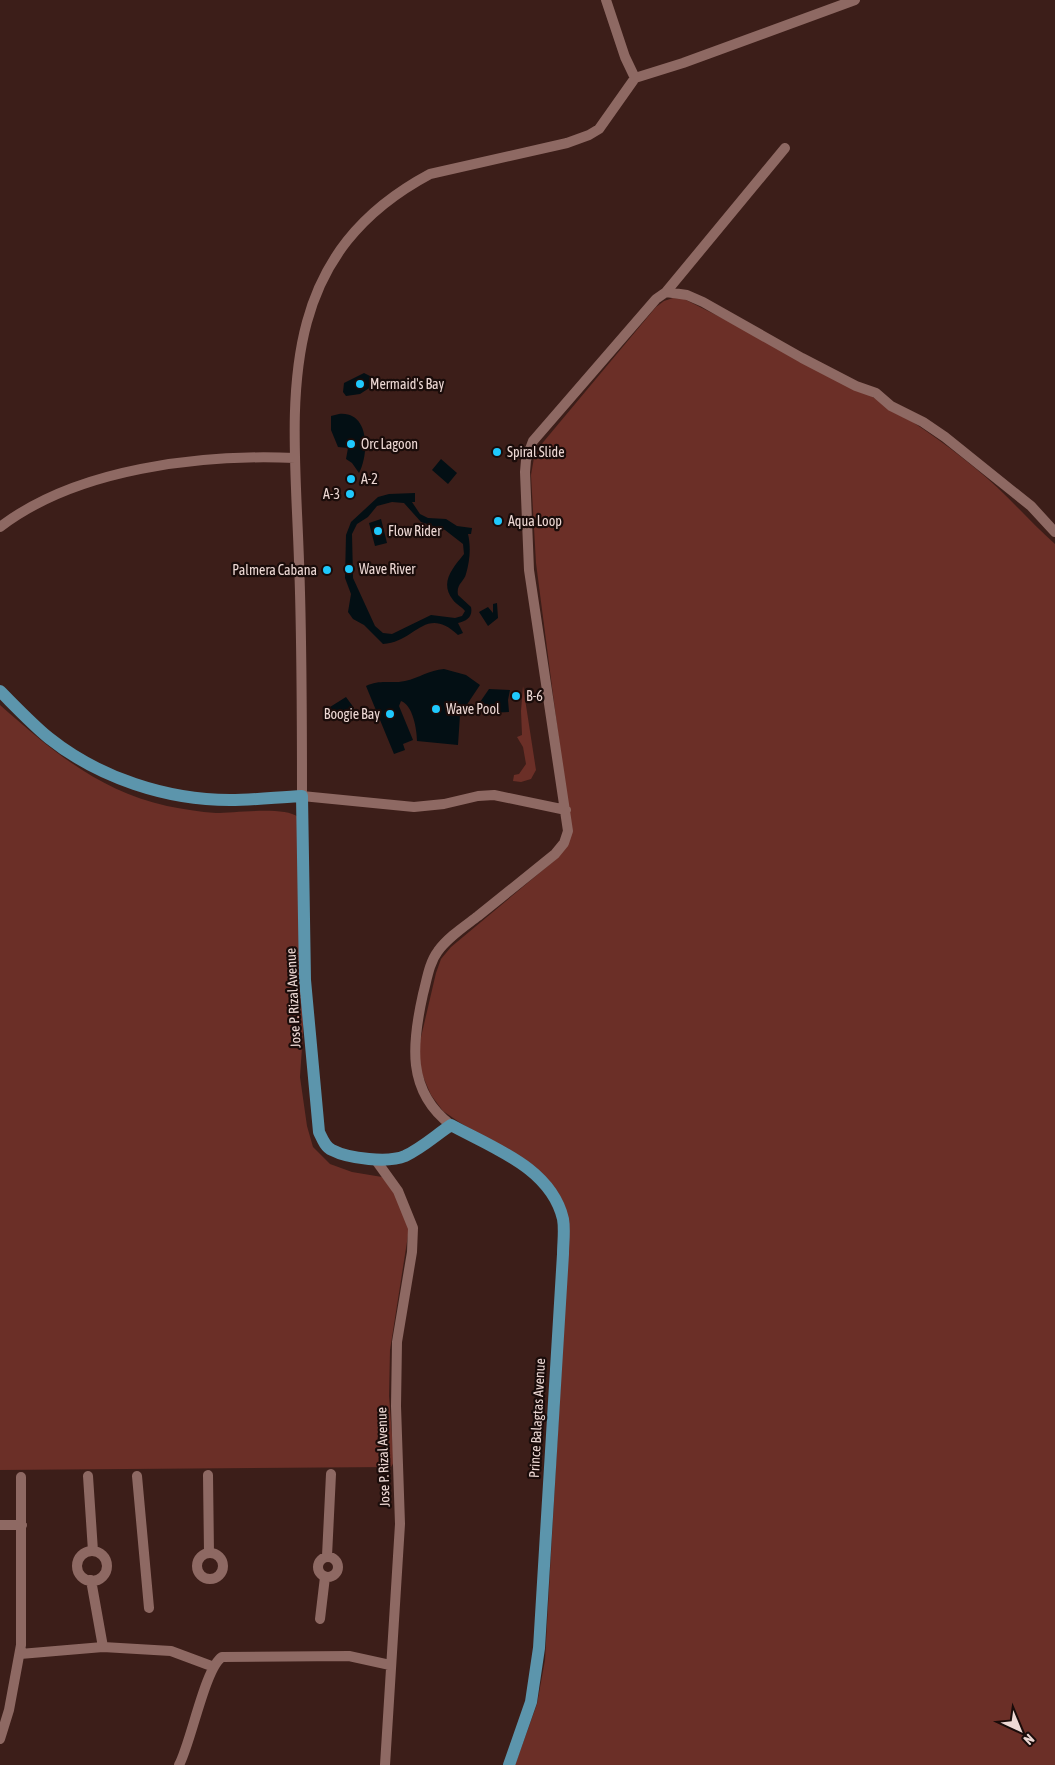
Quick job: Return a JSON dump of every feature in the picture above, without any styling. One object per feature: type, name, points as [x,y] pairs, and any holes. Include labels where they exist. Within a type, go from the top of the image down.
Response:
[{"type":"main road","points":[[0,690],[50,738],[81,760],[152,790],[187,797],[230,800],[302,796]]},
{"type":"main road","name":"Jose P. Rizal Avenue","points":[[302,796],[305,980],[318,1132],[325,1144],[332,1150],[355,1158],[393,1160],[403,1157],[451,1125]]},
{"type":"main road","name":"Prince Balagtas Avenue","points":[[451,1125],[508,1156],[536,1175],[551,1190],[563,1222],[539,1648],[531,1702],[509,1765]]},
{"type":"street","points":[[606,0],[625,57],[635,78]]},
{"type":"street","points":[[566,810],[494,796],[478,796],[444,804],[414,807],[302,796],[302,637],[295,458],[296,373],[302,336],[324,277],[340,248],[359,226],[381,206],[430,174],[567,143],[589,135],[599,129],[635,78],[682,63],[855,0]]},
{"type":"street","points":[[451,1125],[434,1109],[423,1089],[415,1065],[415,1030],[430,966],[438,950],[560,849],[568,830],[529,570],[526,460],[533,441],[656,299],[666,292],[785,148]]},
{"type":"street","points":[[666,292],[687,295],[703,302],[802,358],[856,386],[876,393],[891,406],[922,422],[945,438],[1031,506],[1055,532]]},
{"type":"street","points":[[0,527],[15,515],[80,485],[142,470],[169,464],[247,456],[295,458]]},
{"type":"street","name":"Jose P. Rizal Avenue","points":[[375,1159],[398,1191],[413,1228],[412,1252],[397,1342],[396,1406],[400,1524],[385,1765]]},
{"type":"street","points":[[327,1556],[332,1474]]},
{"type":"street","points":[[208,1475],[209,1553]]},
{"type":"street","points":[[88,1476],[93,1551]]},
{"type":"street","points":[[137,1476],[149,1608]]},
{"type":"street","points":[[0,1739],[9,1710],[20,1654],[21,1477]]},
{"type":"street","points":[[0,1525],[22,1524]]},
{"type":"street","points":[[93,1551],[103,1556],[107,1567],[102,1577],[91,1580],[81,1576],[78,1565],[82,1555],[93,1551]]},
{"type":"street","points":[[327,1556],[334,1558],[338,1567],[333,1576],[325,1577],[319,1572],[318,1565],[321,1559],[327,1556]]},
{"type":"street","points":[[320,1620],[325,1577]]},
{"type":"street","points":[[91,1580],[103,1647]]},
{"type":"street","points":[[20,1654],[103,1647],[171,1651],[214,1667]]},
{"type":"street","points":[[179,1765],[186,1751],[214,1667],[222,1657],[349,1656],[390,1665]]},
{"type":"shaded area","points":[[673,298],[684,299],[797,356],[834,375],[907,418],[986,477],[1055,544],[1055,1765],[515,1765],[537,1704],[545,1660],[569,1233],[540,1173],[443,1111],[431,1095],[422,1074],[418,1050],[441,959],[451,947],[555,860],[569,818],[536,563],[531,475],[535,452],[656,307],[664,301]]},
{"type":"shaded area","name":"Mermaid's Bay","points":[[364,373],[376,379],[377,383],[360,394],[346,396],[343,392],[344,383]]},
{"type":"shaded area","name":"Orc Lagoon","points":[[339,414],[349,415],[357,419],[362,426],[365,445],[359,473],[352,463],[346,459],[348,448],[338,447],[331,430],[331,416]]},
{"type":"shaded area","points":[[441,459],[457,473],[448,484],[432,470]]},
{"type":"shaded area","name":"Wave River","points":[[415,493],[415,502],[412,502],[420,514],[428,518],[446,519],[457,526],[472,528],[471,534],[468,534],[470,549],[467,569],[458,591],[458,595],[471,607],[469,618],[458,623],[463,633],[458,635],[447,626],[437,623],[428,624],[404,638],[383,644],[364,625],[353,619],[348,612],[351,594],[345,578],[346,535],[351,522],[378,497],[389,494]],"holes":[[[392,502],[404,503],[421,522],[445,530],[463,544],[464,554],[452,570],[447,581],[447,587],[453,600],[465,611],[462,616],[455,618],[431,615],[392,634],[383,633],[375,626],[353,578],[352,534],[357,524],[368,517],[377,506]]]},
{"type":"shaded area","name":"Flow Rider","points":[[381,519],[387,543],[375,546],[369,523]]},
{"type":"shaded area","points":[[497,603],[498,618],[488,626],[479,612],[488,607],[493,613],[493,604]]},
{"type":"shaded area","name":"Wave Pool","points":[[444,669],[466,675],[480,685],[460,715],[458,745],[417,741],[415,725],[409,707],[401,701],[399,706],[413,740],[403,744],[405,750],[394,754],[366,686],[376,683],[405,681]]},
{"type":"shaded area","points":[[523,686],[536,770],[531,779],[521,782],[513,781],[514,775],[519,774],[526,764],[523,747],[517,737],[522,735]]},
{"type":"shaded area","points":[[489,689],[510,690],[508,700],[509,712],[490,713],[478,705]]},
{"type":"shaded area","points":[[346,697],[354,708],[338,719],[330,707]]},
{"type":"shaded area","points":[[0,705],[38,738],[77,767],[119,790],[142,799],[167,806],[204,812],[271,811],[298,817],[304,1018],[300,1077],[307,1126],[313,1147],[330,1164],[352,1172],[382,1177],[394,1191],[409,1229],[390,1350],[389,1396],[394,1462],[391,1467],[0,1470]]},
{"type":"place","name":"Mermaid's Bay","points":[[360,384]]},
{"type":"place","name":"Orc Lagoon","points":[[351,444]]},
{"type":"place","name":"Spiral Slide","points":[[497,452]]},
{"type":"place","name":"A-2","points":[[351,479]]},
{"type":"place","name":"A-3","points":[[350,494]]},
{"type":"place","name":"Aqua Loop","points":[[498,521]]},
{"type":"place","name":"Flow Rider","points":[[378,531]]},
{"type":"place","name":"Wave River","points":[[349,569]]},
{"type":"place","name":"Palmera Cabana","points":[[327,570]]},
{"type":"place","name":"B-6","points":[[516,696]]},
{"type":"place","name":"Wave Pool","points":[[436,709]]},
{"type":"place","name":"Boogie Bay","points":[[390,714]]}]
